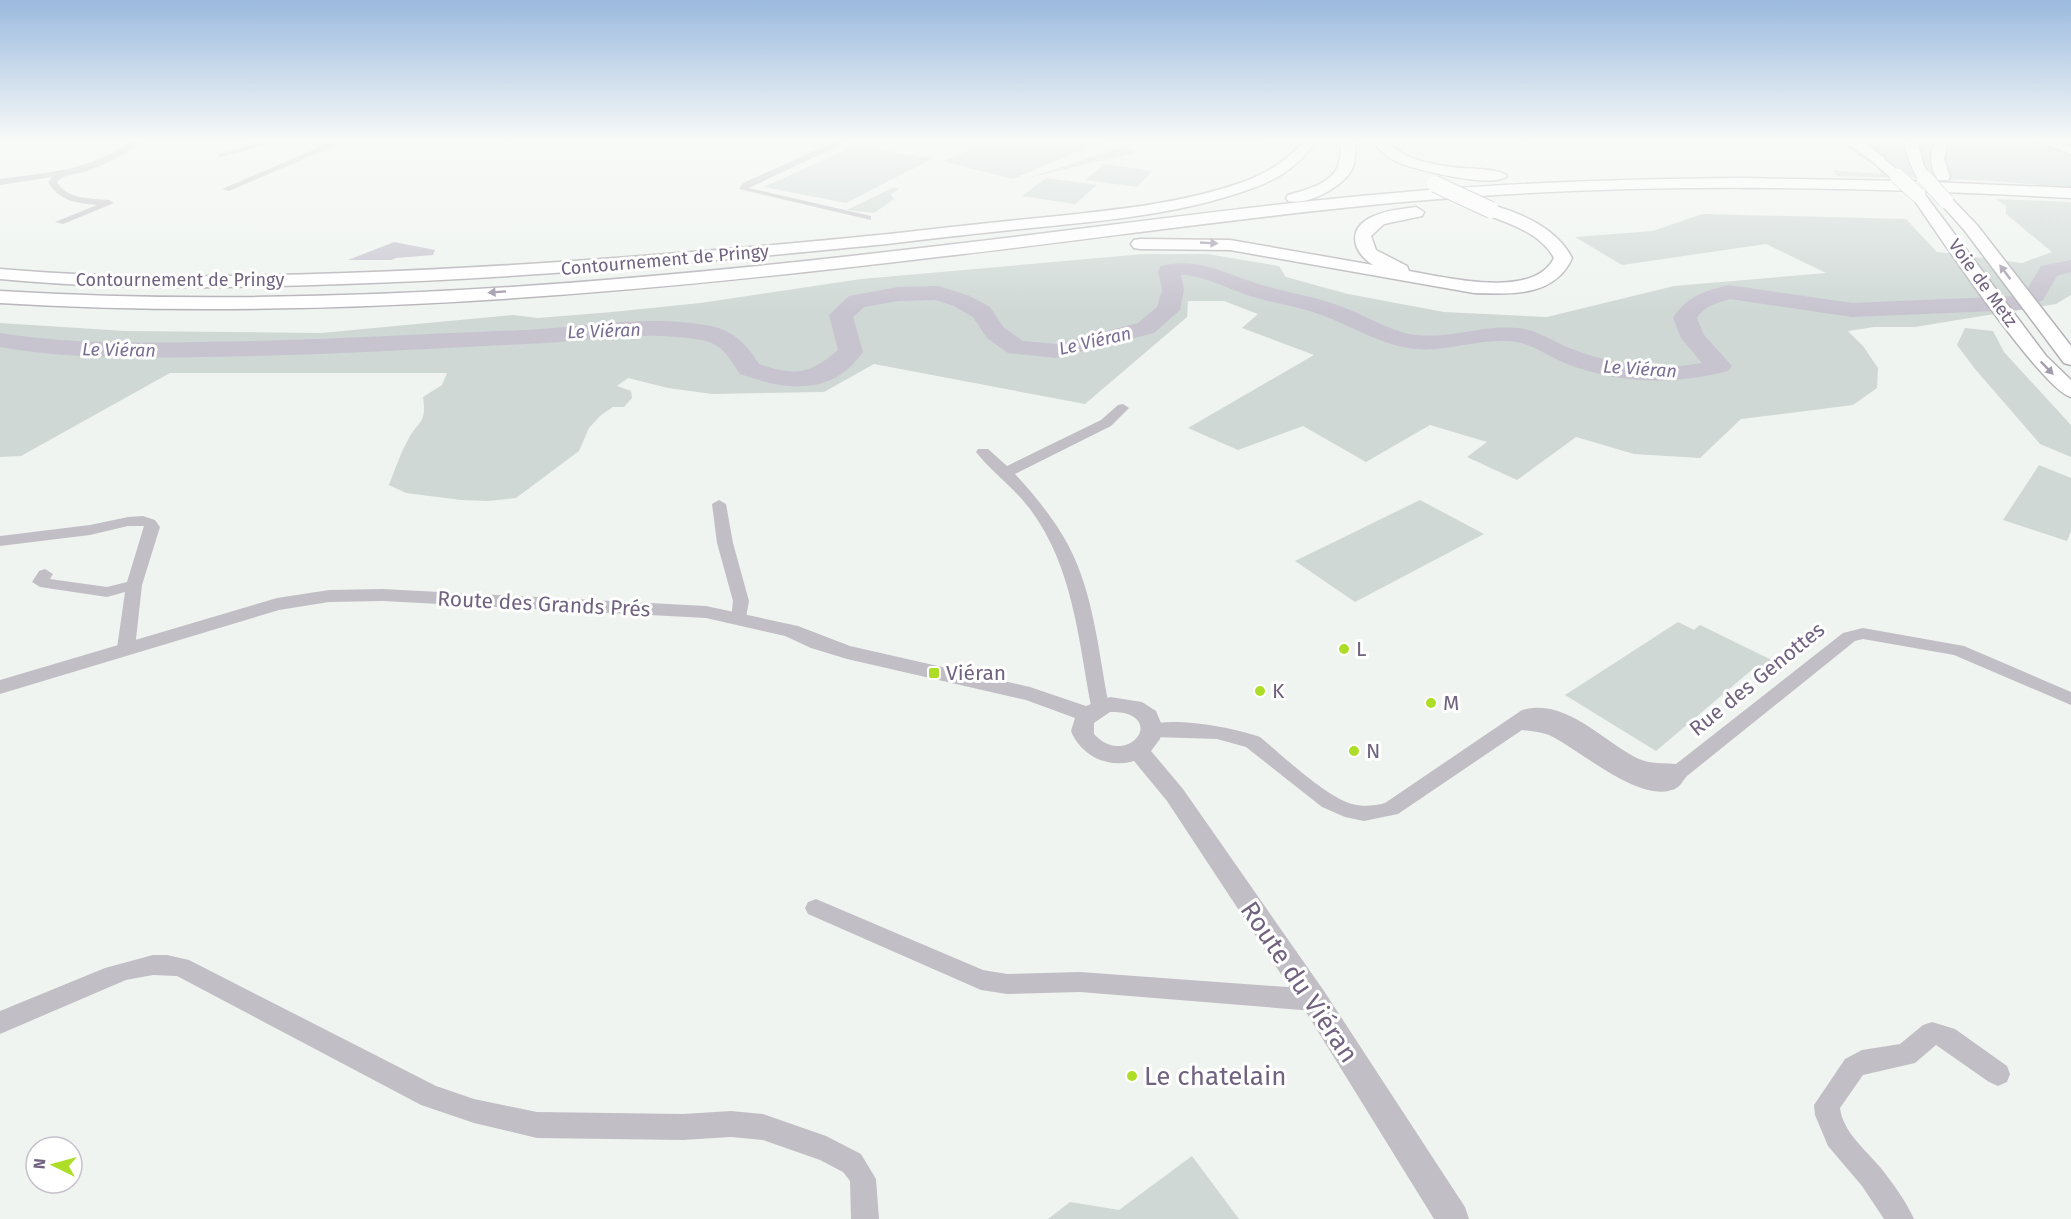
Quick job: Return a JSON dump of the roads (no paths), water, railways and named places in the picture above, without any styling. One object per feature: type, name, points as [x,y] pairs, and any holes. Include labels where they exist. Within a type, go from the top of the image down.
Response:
[{"type":"highway","name":"Contournement de Pringy","points":[[0,269],[111,278],[243,278],[518,268],[712,254],[1089,214],[1188,198]]},
{"type":"highway","name":"Contournement de Pringy","points":[[0,274],[122,282],[235,282],[531,272],[703,258],[1090,217],[1177,205],[1207,198]]},
{"type":"highway","points":[[1147,225],[1289,198]]},
{"type":"highway","points":[[0,297],[186,303],[316,301],[451,295],[768,270],[1392,198]]},
{"type":"highway","points":[[0,311],[166,317],[311,315],[502,306],[868,274],[1113,246],[1176,242],[1238,246],[1462,286],[1515,286],[1538,283],[1559,269],[1563,258],[1556,245],[1535,231],[1464,198]]},
{"type":"highway","points":[[700,289],[1377,206],[1486,198]]},
{"type":"highway","points":[[1551,274],[1520,281],[1489,284],[1424,277],[1378,260],[1363,246],[1362,236],[1368,226],[1385,218],[1423,211],[1584,198]]},
{"type":"highway","name":"Voie de Metz","points":[[1921,198],[2039,360],[2071,391]]},
{"type":"highway","points":[[1948,198],[1951,201]]},
{"type":"highway","name":"Voie de Metz","points":[[1951,201],[2066,353]]},
{"type":"street","points":[[60,222],[109,203],[66,198]]},
{"type":"street","points":[[781,198],[868,218]]},
{"type":"street","points":[[1007,472],[1106,423],[1123,408]]},
{"type":"street","points":[[983,452],[1007,472],[1048,526],[1072,571],[1093,710]]},
{"type":"street","points":[[719,504],[725,543],[741,601],[739,619]]},
{"type":"street","points":[[0,541],[147,521],[152,527],[135,585],[126,648]]},
{"type":"street","points":[[45,574],[40,582],[107,592],[135,585]]},
{"type":"street","name":"Route des Grands Prés","points":[[0,687],[277,604],[329,596],[394,596],[706,612],[800,633],[818,643],[847,652],[1093,710]]},
{"type":"street","name":"Rue des Genottes","points":[[1153,730],[1208,733],[1246,739],[1253,742],[1334,807],[1351,813],[1375,814],[1391,809],[1519,723],[1561,732],[1625,774],[1641,781],[1668,782],[1678,777],[1680,771],[1852,634],[1870,634],[1945,646],[2071,699]]},
{"type":"street","points":[[1121,704],[1132,706],[1147,716],[1153,730],[1148,742],[1138,750],[1117,754],[1106,753],[1089,744],[1082,731],[1082,725],[1093,710],[1121,704]]},
{"type":"street","name":"Route du Viéran","points":[[1138,750],[1174,795],[1314,1000],[1453,1219]]},
{"type":"street","points":[[816,908],[981,981],[1007,984],[1080,982],[1314,1000]]},
{"type":"street","points":[[0,1023],[127,969],[156,963],[170,964],[181,967],[430,1096],[474,1111],[537,1125],[683,1127],[731,1124],[763,1127],[826,1149],[852,1163],[858,1170],[862,1179],[866,1219]]},
{"type":"street","points":[[1900,1219],[1871,1177],[1837,1137],[1828,1115],[1827,1106],[1854,1067],[1862,1062],[1906,1054],[1932,1033],[1946,1037],[1998,1074]]},
{"type":"waterway","name":"Le Viéran","points":[[0,340],[47,348],[95,351],[250,349],[547,336],[640,328],[709,333],[737,348],[749,369],[779,378],[803,380],[826,372],[851,352],[841,315],[857,301],[898,294],[938,293],[962,301],[982,312],[995,333],[1017,348],[1056,351],[1146,328],[1168,310],[1173,290],[1169,271],[1187,269],[1199,270],[1252,289],[1318,306],[1387,335],[1408,341],[1435,343],[1517,335],[1530,338],[1581,361],[1600,366],[1640,373],[1680,374],[1719,366],[1693,338],[1685,318],[1691,308],[1705,300],[1729,292],[1852,310],[2020,303],[2035,295],[2049,271],[2071,266]]},
{"type":"place","name":"L","points":[[1344,649]]},
{"type":"place","name":"Viéran","points":[[934,673]]},
{"type":"place","name":"K","points":[[1260,691]]},
{"type":"place","name":"M","points":[[1431,703]]},
{"type":"place","name":"N","points":[[1354,751]]},
{"type":"place","name":"Le chatelain","points":[[1132,1076]]}]
